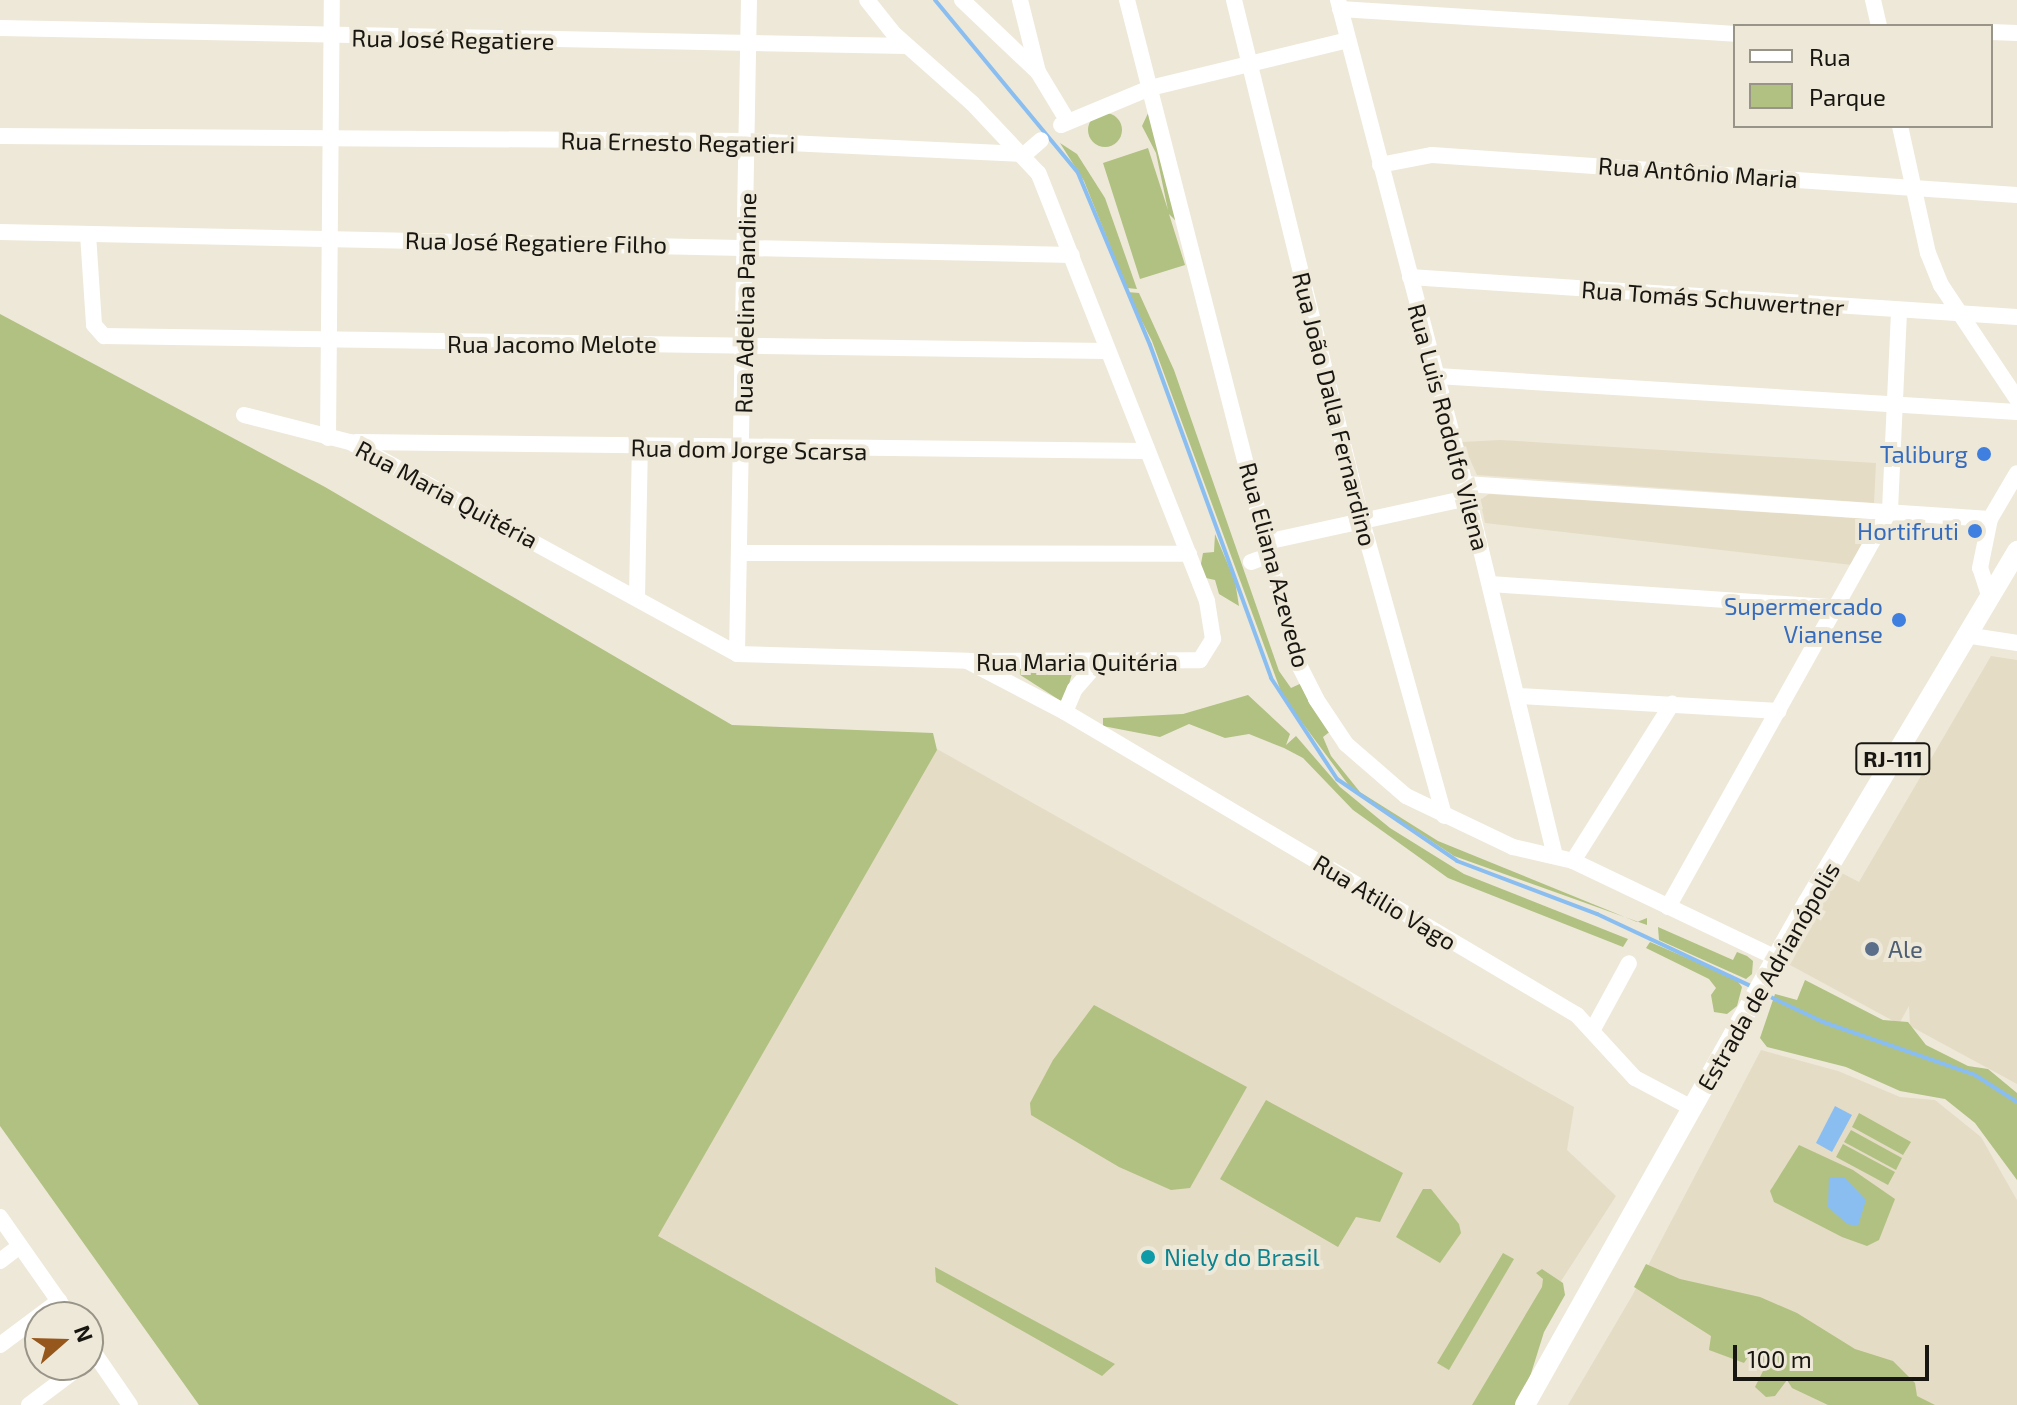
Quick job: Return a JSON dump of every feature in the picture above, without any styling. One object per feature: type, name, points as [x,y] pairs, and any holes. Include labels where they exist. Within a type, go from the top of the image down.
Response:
[{"type":"main road","name":"Estrada de Adrianópolis","points":[[1525,1405],[1773,964],[2017,551]]},
{"type":"street","points":[[328,438],[332,343],[332,0]]},
{"type":"street","name":"Rua Adelina Pandine","points":[[737,654],[749,0]]},
{"type":"street","name":"Rua Maria Quitéria","points":[[244,415],[350,442],[737,654],[1189,663],[1209,651],[1215,626],[1038,173],[1025,154],[907,46],[867,0]]},
{"type":"street","points":[[962,0],[1038,72]]},
{"type":"street","points":[[1020,0],[1038,72],[1064,123],[1150,88],[1348,40]]},
{"type":"street","name":"Rua Eliana Azevedo","points":[[1127,0],[1299,665],[1316,699],[1373,772],[1444,816],[1513,847],[1573,861],[1668,907],[1773,964]]},
{"type":"street","name":"Rua João Dalla Fernardino","points":[[1234,0],[1363,525],[1444,816]]},
{"type":"street","points":[[1873,0],[1879,24]]},
{"type":"street","points":[[1339,4],[1733,34]]},
{"type":"street","name":"Rua Luis Rodolfo Vilena","points":[[1339,4],[1490,584],[1555,856]]},
{"type":"street","name":"Rua José Regatiere","points":[[0,28],[332,37],[907,46]]},
{"type":"street","points":[[1993,32],[2017,33]]},
{"type":"street","points":[[1900,128],[1928,253],[1962,316],[2017,399]]},
{"type":"street","name":"Rua Ernesto Regatieri","points":[[0,136],[748,141],[1025,154]]},
{"type":"street","points":[[1025,154],[1041,140]]},
{"type":"street","name":"Rua Antônio Maria","points":[[1380,165],[1432,155],[2017,195]]},
{"type":"street","name":"Rua José Regatiere Filho","points":[[0,232],[1072,255]]},
{"type":"street","name":"Rua Jacomo Melote","points":[[88,234],[94,325],[104,336],[332,343],[1106,351]]},
{"type":"street","name":"Rua Tomás Schuwertner","points":[[1410,277],[1899,312],[2017,317]]},
{"type":"street","points":[[1668,907],[1839,608],[1890,510],[1899,312]]},
{"type":"street","points":[[1437,376],[1895,407],[2017,412]]},
{"type":"street","name":"Rua dom Jorge Scarsa","points":[[350,442],[741,450],[1147,451]]},
{"type":"street","points":[[637,598],[640,448]]},
{"type":"street","points":[[1989,595],[1980,568],[1990,519],[2017,473]]},
{"type":"street","points":[[1251,562],[1268,548],[1363,525],[1466,491],[1890,510],[1990,519]]},
{"type":"street","points":[[739,553],[1189,554]]},
{"type":"street","points":[[1490,584],[1839,608]]},
{"type":"street","points":[[1965,635],[2017,643]]},
{"type":"street","points":[[1065,712],[1080,681],[1100,660]]},
{"type":"street","name":"Rua Atilio Vago","points":[[968,661],[1065,712],[1577,1015],[1635,1078],[1692,1108]]},
{"type":"street","points":[[1518,696],[1779,711]]},
{"type":"street","points":[[1573,861],[1672,704]]},
{"type":"street","points":[[1592,1031],[1629,963]]},
{"type":"street","points":[[0,1217],[59,1301]]},
{"type":"street","points":[[0,1261],[20,1246]]},
{"type":"street","points":[[0,1345],[24,1327]]},
{"type":"street","points":[[104,1375],[130,1405]]},
{"type":"street","points":[[29,1405],[58,1381]]},
{"type":"shaded area","points":[[1500,440],[1876,463],[1874,503],[1477,475],[1462,442]]},
{"type":"shaded area","points":[[1489,494],[1873,521],[1852,565],[1485,523],[1480,500]]},
{"type":"shaded area","points":[[1991,656],[2017,660],[2017,1084],[1910,1026],[1909,1006],[1899,1024],[1777,958],[1832,868],[1859,882]]},
{"type":"shaded area","points":[[937,749],[1574,1107],[1567,1150],[1616,1196],[1481,1405],[959,1405],[657,1236]]},
{"type":"shaded area","points":[[1761,1050],[1838,1071],[1900,1097],[1935,1100],[1981,1137],[2017,1200],[2017,1405],[1568,1405],[1632,1296]]},
{"type":"green space","points":[[1150,109],[1176,221],[1169,214],[1185,265],[1140,279],[1103,163],[1148,148],[1168,210],[1156,153],[1142,126]]},
{"type":"green space","points":[[1105,113],[1117,118],[1122,130],[1117,142],[1105,147],[1093,142],[1088,130],[1093,118]]},
{"type":"green space","points":[[1060,143],[1077,154],[1105,198],[1137,289],[1127,288],[1084,181]]},
{"type":"green space","points":[[1127,292],[1139,293],[1174,370],[1279,671],[1291,688],[1304,682],[1332,730],[1323,737],[1331,756],[1360,792],[1438,841],[1625,917],[1454,856],[1350,787],[1283,697],[1152,341]]},
{"type":"green space","points":[[0,314],[325,487],[732,725],[933,733],[937,750],[658,1236],[959,1405],[199,1405],[0,1126]]},
{"type":"green space","points":[[1215,534],[1235,581],[1239,606],[1219,594],[1215,580],[1206,578],[1200,569],[1203,553],[1214,552]]},
{"type":"green space","points":[[1074,666],[1064,703],[1011,669]]},
{"type":"green space","points":[[1248,695],[1290,734],[1286,745],[1296,736],[1340,787],[1390,828],[1464,874],[1628,939],[1623,947],[1448,878],[1353,810],[1303,758],[1284,748],[1249,734],[1225,738],[1189,724],[1160,737],[1103,726],[1103,718],[1183,714]]},
{"type":"green space","points":[[1658,927],[1733,960],[1737,952],[1747,956],[1753,961],[1752,974],[1746,979],[1659,940]]},
{"type":"green space","points":[[1650,942],[1736,979],[1742,987],[1737,1006],[1727,1014],[1714,1012],[1711,995],[1716,988],[1709,979],[1646,948]]},
{"type":"green space","points":[[1805,980],[1883,1020],[1908,1022],[1926,1045],[1968,1066],[1988,1069],[2017,1093],[2017,1180],[1975,1123],[1945,1099],[1900,1091],[1846,1067],[1767,1047],[1760,1038],[1775,994],[1797,1000]]},
{"type":"green space","points":[[1094,1005],[1247,1087],[1190,1188],[1171,1190],[1119,1167],[1031,1115],[1030,1103],[1053,1060]]},
{"type":"green space","points":[[1266,1100],[1403,1173],[1380,1222],[1356,1217],[1338,1247],[1220,1179]]},
{"type":"green space","points":[[1859,1113],[1911,1142],[1903,1155],[1852,1127]]},
{"type":"green space","points":[[1851,1130],[1902,1158],[1896,1170],[1844,1142]]},
{"type":"green space","points":[[1843,1144],[1895,1172],[1888,1185],[1836,1157]]},
{"type":"green space","points":[[1799,1145],[1853,1170],[1895,1199],[1879,1240],[1867,1246],[1842,1237],[1774,1202],[1770,1191]]},
{"type":"green space","points":[[1423,1189],[1431,1189],[1459,1224],[1461,1233],[1440,1263],[1396,1237]]},
{"type":"green space","points":[[1503,1253],[1514,1259],[1449,1370],[1437,1363]]},
{"type":"green space","points":[[1646,1264],[1680,1279],[1760,1297],[1797,1313],[1855,1349],[1893,1361],[1915,1383],[1917,1396],[1935,1405],[1828,1405],[1792,1388],[1787,1380],[1775,1396],[1766,1397],[1755,1387],[1765,1367],[1748,1357],[1744,1363],[1709,1350],[1711,1336],[1634,1287]]},
{"type":"green space","points":[[935,1267],[1115,1364],[1102,1376],[936,1282]]},
{"type":"green space","points":[[1542,1269],[1563,1283],[1565,1295],[1544,1332],[1529,1380],[1515,1405],[1472,1405],[1542,1287],[1543,1279],[1536,1273]]},
{"type":"water","points":[[1835,1106],[1852,1115],[1832,1152],[1816,1143]]},
{"type":"water","points":[[1829,1177],[1844,1177],[1866,1200],[1858,1226],[1847,1224],[1828,1207]]},
{"type":"waterway","points":[[935,0],[1078,173],[1150,345],[1271,678],[1337,779],[1457,861],[1597,914],[1751,986]]},
{"type":"waterway","points":[[1762,993],[1823,1022],[1975,1075],[2017,1102]]},
{"type":"place","name":"Taliburg","points":[[1984,454]]},
{"type":"place","name":"Hortifruti","points":[[1975,531]]},
{"type":"place","name":"Supermercado Vianense","points":[[1899,620]]},
{"type":"place","name":"Ale","points":[[1872,949]]},
{"type":"place","name":"Niely do Brasil","points":[[1148,1257]]}]
